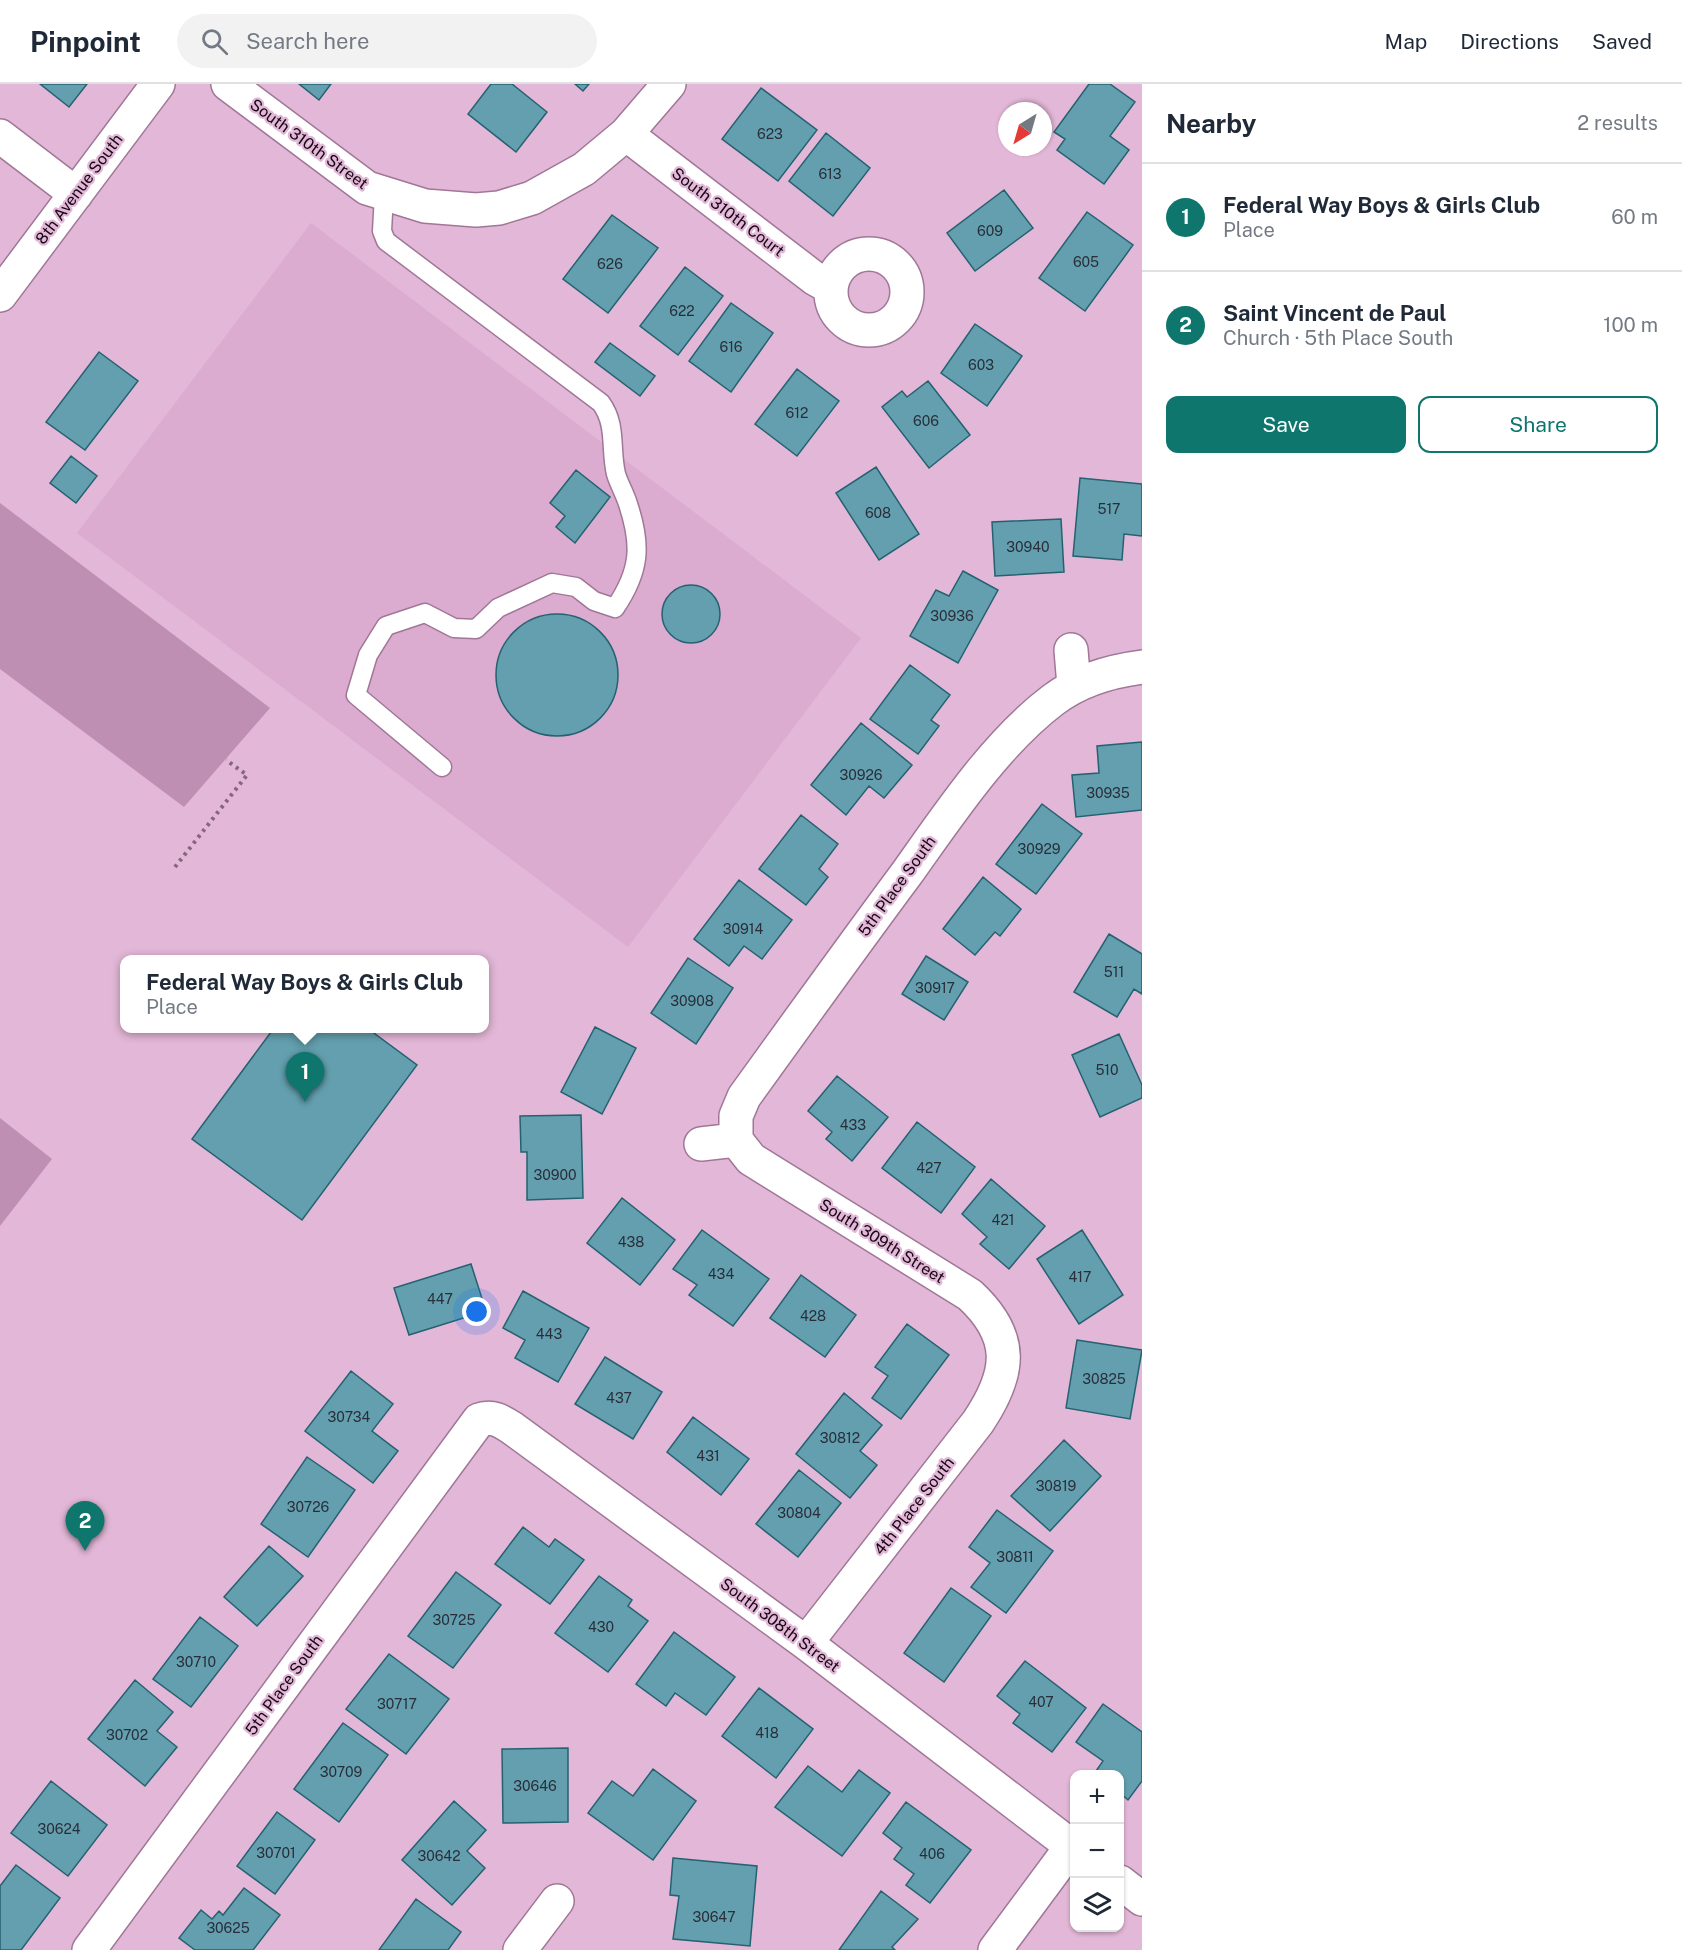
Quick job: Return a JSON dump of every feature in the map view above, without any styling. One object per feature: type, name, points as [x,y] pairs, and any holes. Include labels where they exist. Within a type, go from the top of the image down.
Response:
[{"type":"street","name":"8th Avenue South","points":[[0,295],[158,84]]},
{"type":"street","name":"South 310th Street","points":[[228,84],[352,179],[384,195],[441,209],[499,208],[551,190],[584,169],[626,134],[669,84]]},
{"type":"street","name":"South 310th Court","points":[[626,134],[814,278],[830,287]]},
{"type":"street","points":[[0,136],[76,194]]},
{"type":"street","points":[[1071,651],[1074,686]]},
{"type":"street","name":"5th Place South","points":[[736,1140],[736,1116],[744,1097],[939,828],[1031,718],[1074,686],[1103,675],[1142,667]]},
{"type":"street","points":[[701,1144],[736,1140]]},
{"type":"street","name":"South 309th Street","points":[[736,1140],[750,1160],[978,1302],[1001,1335],[1004,1359]]},
{"type":"street","name":"4th Place South","points":[[806,1643],[978,1422],[997,1390],[1004,1359]]},
{"type":"street","name":"South 308th Street","points":[[479,1420],[497,1419],[512,1428],[806,1643],[1070,1845]]},
{"type":"street","name":"5th Place South","points":[[89,1950],[479,1420]]},
{"type":"street","points":[[995,1950],[1070,1851]]},
{"type":"street","points":[[1124,1886],[1142,1899]]},
{"type":"street","points":[[520,1950],[557,1901]]},
{"type":"lane","points":[[384,195],[382,231],[386,241],[601,403],[610,415],[616,473],[636,530],[638,559],[629,587],[615,608],[594,601],[576,587],[552,583],[498,608],[476,628],[454,628],[425,613],[386,626],[368,655],[356,695],[442,768]]},
{"type":"path","points":[[175,867],[247,775],[226,760]]},
{"type":"shaded area","points":[[311,223],[861,638],[628,947],[77,533]]},
{"type":"shaded area","points":[[0,503],[270,708],[184,807],[0,669]]},
{"type":"shaded area","points":[[0,1118],[52,1159],[0,1226]]},
{"type":"building","points":[[40,84],[87,84],[69,107]]},
{"type":"building","points":[[299,84],[331,84],[319,100]]},
{"type":"building","points":[[491,84],[512,84],[547,112],[516,152],[468,114]]},
{"type":"building","points":[[575,84],[589,84],[583,91]]},
{"type":"building","points":[[1089,84],[1110,84],[1135,102],[1110,136],[1129,150],[1104,184],[1057,150],[1065,139],[1054,132]]},
{"type":"building","points":[[761,88],[817,130],[778,181],[722,139]]},
{"type":"building","points":[[826,133],[870,168],[833,216],[789,181]]},
{"type":"building","points":[[1004,190],[1033,228],[975,271],[947,233]]},
{"type":"building","points":[[1087,212],[1133,245],[1085,311],[1039,278]]},
{"type":"building","points":[[612,215],[658,248],[608,313],[563,279]]},
{"type":"building","points":[[685,267],[723,296],[678,355],[640,326]]},
{"type":"building","points":[[731,303],[773,333],[731,392],[689,361]]},
{"type":"building","points":[[975,324],[1022,356],[987,406],[941,373]]},
{"type":"building","points":[[610,343],[655,376],[640,396],[595,362]]},
{"type":"building","points":[[99,352],[138,381],[85,450],[46,422]]},
{"type":"building","points":[[797,369],[839,401],[797,456],[755,424]]},
{"type":"building","points":[[928,381],[970,435],[929,468],[882,407],[902,391],[907,397]]},
{"type":"building","points":[[71,456],[97,476],[76,503],[50,483]]},
{"type":"building","points":[[876,467],[919,534],[879,560],[836,493]]},
{"type":"building","points":[[576,470],[610,497],[575,543],[556,527],[565,516],[550,503]]},
{"type":"building","points":[[1080,478],[1142,484],[1142,536],[1124,534],[1122,560],[1073,556]]},
{"type":"building","points":[[1061,519],[1064,572],[995,576],[992,522]]},
{"type":"building","points":[[963,571],[998,590],[958,663],[910,636],[936,590],[949,596]]},
{"type":"building","points":[[691,585],[702,587],[715,598],[720,614],[718,625],[707,638],[691,643],[680,641],[667,630],[662,614],[664,603],[675,590]]},
{"type":"building","points":[[557,614],[580,619],[591,624],[600,632],[608,641],[613,652],[618,675],[613,698],[608,709],[600,718],[591,726],[580,731],[557,736],[534,731],[523,726],[514,718],[506,709],[501,698],[496,675],[501,652],[506,641],[514,632],[523,624],[534,619]]},
{"type":"building","points":[[910,665],[950,695],[931,720],[939,726],[918,754],[870,719]]},
{"type":"building","points":[[861,723],[912,765],[884,798],[869,786],[846,815],[811,785]]},
{"type":"building","points":[[1142,742],[1142,810],[1076,817],[1072,775],[1099,773],[1097,746]]},
{"type":"building","points":[[1042,804],[1082,834],[1036,894],[996,864]]},
{"type":"building","points":[[801,815],[838,844],[819,869],[828,877],[806,905],[759,869]]},
{"type":"building","points":[[983,877],[1021,909],[1000,936],[995,932],[975,955],[943,929]]},
{"type":"building","points":[[739,880],[792,920],[762,959],[744,946],[729,966],[694,939]]},
{"type":"building","points":[[1109,934],[1142,954],[1142,994],[1134,989],[1117,1017],[1074,992]]},
{"type":"building","points":[[926,956],[968,982],[944,1020],[902,994]]},
{"type":"building","points":[[688,958],[733,988],[696,1044],[651,1013]]},
{"type":"building","points":[[595,1027],[636,1048],[602,1114],[561,1092]]},
{"type":"building","points":[[270,1033],[374,1033],[417,1065],[302,1220],[192,1139]]},
{"type":"building","points":[[1119,1034],[1142,1085],[1142,1098],[1100,1117],[1072,1055]]},
{"type":"building","points":[[837,1076],[888,1117],[852,1161],[826,1139],[832,1132],[808,1111]]},
{"type":"building","points":[[581,1115],[583,1198],[527,1200],[527,1152],[521,1152],[520,1116]]},
{"type":"building","points":[[917,1122],[975,1167],[941,1213],[882,1168]]},
{"type":"building","points":[[991,1179],[1045,1226],[1009,1269],[980,1244],[987,1237],[962,1214]]},
{"type":"building","points":[[622,1198],[675,1240],[640,1285],[587,1243]]},
{"type":"building","points":[[702,1230],[769,1279],[733,1326],[689,1295],[697,1285],[673,1269]]},
{"type":"building","points":[[1082,1230],[1123,1295],[1079,1324],[1037,1259]]},
{"type":"building","points":[[471,1264],[486,1311],[409,1335],[394,1288]]},
{"type":"building","points":[[801,1275],[856,1315],[825,1357],[770,1318]]},
{"type":"building","points":[[523,1291],[589,1328],[558,1382],[515,1358],[525,1340],[503,1328]]},
{"type":"building","points":[[907,1324],[949,1355],[901,1419],[872,1398],[888,1376],[875,1367]]},
{"type":"building","points":[[1077,1340],[1142,1350],[1130,1419],[1066,1408]]},
{"type":"building","points":[[605,1357],[662,1392],[633,1439],[575,1404]]},
{"type":"building","points":[[351,1371],[393,1404],[372,1431],[398,1451],[373,1483],[305,1431]]},
{"type":"building","points":[[844,1393],[882,1425],[860,1451],[877,1465],[850,1498],[796,1454]]},
{"type":"building","points":[[693,1417],[749,1459],[721,1495],[667,1452]]},
{"type":"building","points":[[1064,1440],[1101,1476],[1050,1531],[1011,1496]]},
{"type":"building","points":[[307,1457],[355,1490],[308,1557],[261,1524]]},
{"type":"building","points":[[799,1470],[841,1503],[798,1557],[756,1524]]},
{"type":"building","points":[[997,1510],[1053,1551],[1006,1613],[971,1587],[990,1563],[969,1547]]},
{"type":"building","points":[[523,1527],[549,1547],[555,1539],[584,1560],[550,1604],[495,1564]]},
{"type":"building","points":[[269,1546],[303,1576],[257,1626],[224,1597]]},
{"type":"building","points":[[456,1572],[501,1605],[453,1668],[408,1636]]},
{"type":"building","points":[[599,1576],[632,1600],[628,1606],[648,1621],[608,1672],[555,1633]]},
{"type":"building","points":[[951,1588],[991,1616],[944,1682],[904,1653]]},
{"type":"building","points":[[200,1617],[238,1646],[191,1707],[153,1679]]},
{"type":"building","points":[[674,1632],[735,1677],[706,1715],[675,1693],[666,1706],[636,1684]]},
{"type":"building","points":[[389,1654],[449,1699],[406,1754],[346,1709]]},
{"type":"building","points":[[1025,1661],[1086,1708],[1052,1752],[1013,1723],[1020,1714],[997,1696]]},
{"type":"building","points":[[135,1680],[173,1712],[157,1731],[177,1747],[145,1786],[88,1739]]},
{"type":"building","points":[[759,1688],[813,1729],[776,1778],[722,1736]]},
{"type":"building","points":[[1103,1704],[1142,1732],[1142,1781],[1128,1800],[1124,1796],[1124,1770],[1097,1770],[1103,1761],[1076,1742]]},
{"type":"building","points":[[343,1723],[388,1755],[339,1822],[294,1789]]},
{"type":"building","points":[[568,1748],[568,1822],[503,1823],[502,1749]]},
{"type":"building","points":[[808,1766],[842,1792],[859,1770],[890,1793],[842,1856],[775,1807]]},
{"type":"building","points":[[653,1769],[696,1801],[653,1860],[588,1813],[612,1781],[633,1796]]},
{"type":"building","points":[[51,1781],[107,1825],[68,1876],[11,1833]]},
{"type":"building","points":[[454,1801],[486,1830],[467,1851],[485,1868],[452,1905],[402,1860]]},
{"type":"building","points":[[906,1802],[971,1850],[930,1903],[906,1885],[914,1874],[894,1859],[902,1848],[883,1833]]},
{"type":"building","points":[[277,1812],[315,1840],[275,1894],[237,1866]]},
{"type":"building","points":[[673,1858],[757,1866],[750,1946],[673,1939],[679,1896],[670,1895]]},
{"type":"building","points":[[16,1865],[60,1898],[21,1950],[0,1950],[0,1886]]},
{"type":"building","points":[[244,1888],[280,1915],[253,1950],[195,1950],[179,1938],[201,1910],[212,1919],[219,1911],[223,1915]]},
{"type":"building","points":[[881,1891],[918,1919],[892,1947],[895,1950],[839,1950]]},
{"type":"building","points":[[416,1899],[461,1932],[448,1950],[379,1950]]},
{"type":"place","name":"Federal Way Boys & Girls Club","points":[[305,1102]]},
{"type":"place","name":"Saint Vincent de Paul","points":[[85,1551]]}]
